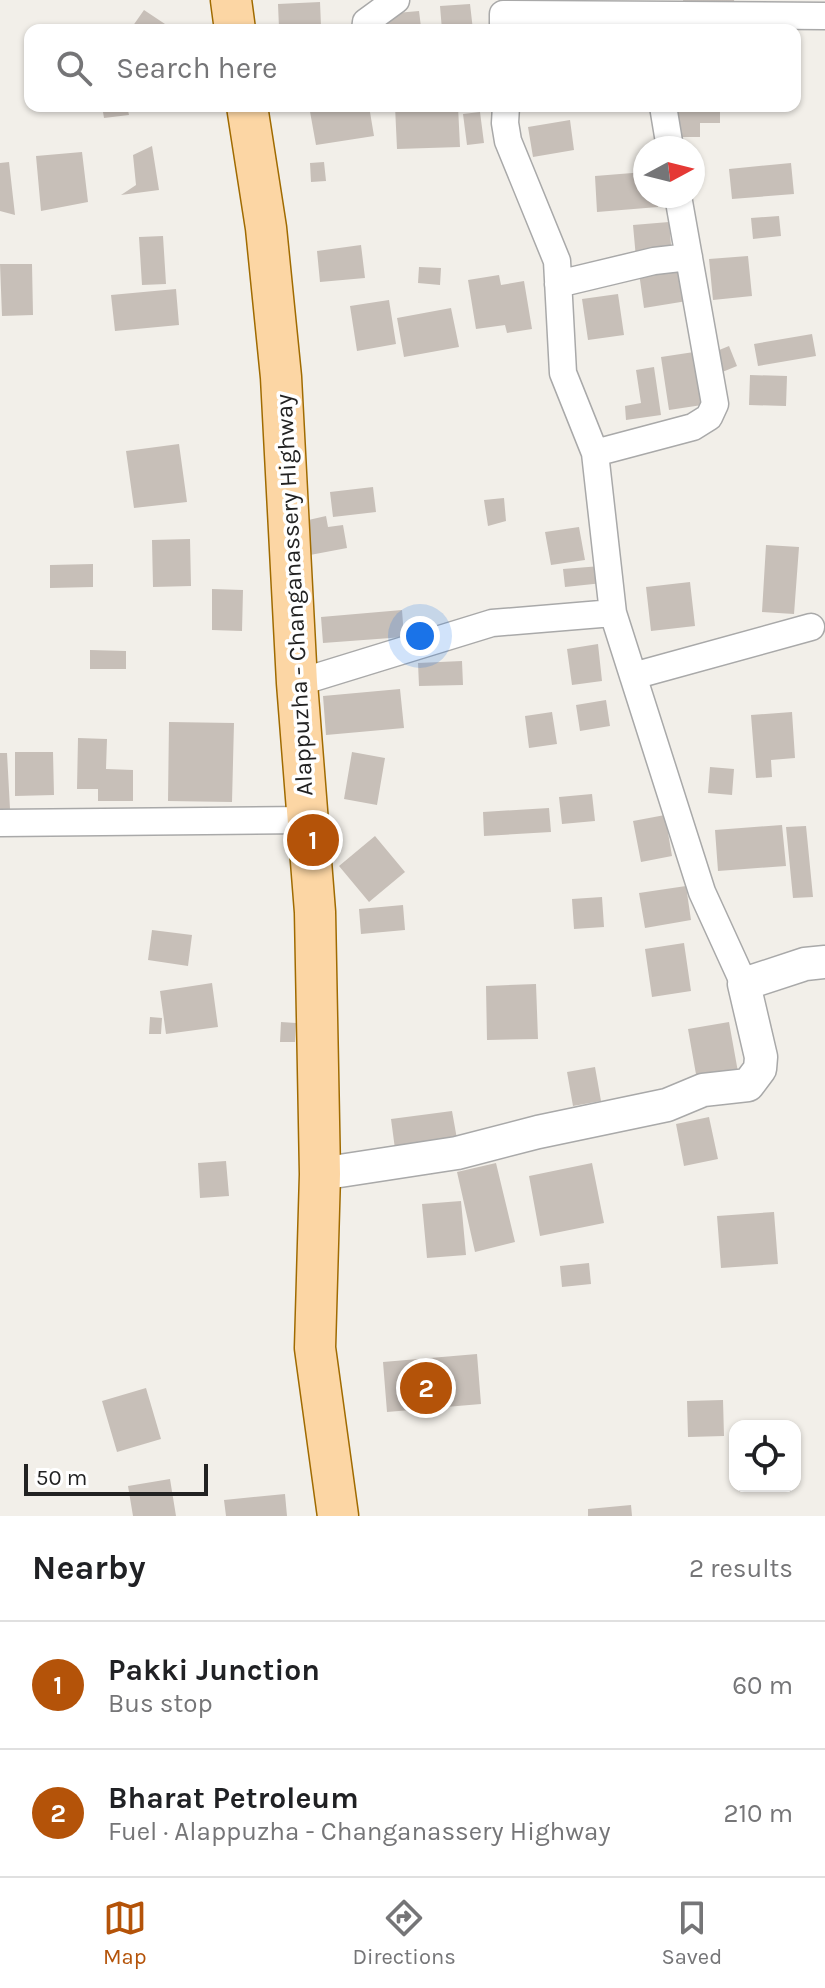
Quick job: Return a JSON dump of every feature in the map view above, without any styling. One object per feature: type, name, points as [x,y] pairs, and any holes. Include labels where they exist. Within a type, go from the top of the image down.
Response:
[{"type":"main road","points":[[231,0],[234,24]]},
{"type":"main road","name":"Alappuzha - Changanassery Highway","points":[[248,112],[266,228],[281,377],[297,683],[315,912],[320,1174],[315,1348],[338,1516]]},
{"type":"street","points":[[366,24],[396,0]]},
{"type":"street","points":[[498,11],[648,23],[825,16]]},
{"type":"street","points":[[320,1174],[457,1153],[667,1105],[703,1090],[748,1085],[760,1069],[761,1057],[744,984],[702,892],[613,613],[595,453],[563,373],[557,261],[508,141],[506,112]]},
{"type":"street","points":[[664,112],[668,136]]},
{"type":"street","points":[[595,453],[693,427],[709,417],[715,404],[680,208]]},
{"type":"street","points":[[558,284],[642,263],[689,257]]},
{"type":"street","points":[[297,683],[492,623],[613,613]]},
{"type":"street","points":[[633,676],[811,627]]},
{"type":"street","points":[[0,823],[307,820]]},
{"type":"street","points":[[744,984],[805,964],[825,962]]},
{"type":"building","points":[[683,0],[734,0],[735,7],[685,15]]},
{"type":"building","points":[[320,2],[321,24],[279,24],[278,4]]},
{"type":"building","points":[[470,4],[472,24],[442,24],[440,6]]},
{"type":"building","points":[[144,10],[165,24],[134,24]]},
{"type":"building","points":[[419,11],[421,24],[386,24],[385,14]]},
{"type":"building","points":[[103,112],[128,112],[129,115],[104,118]]},
{"type":"building","points":[[310,112],[370,112],[374,136],[316,145]]},
{"type":"building","points":[[395,112],[458,112],[460,147],[397,149]]},
{"type":"building","points":[[480,112],[484,143],[467,145],[463,114]]},
{"type":"building","points":[[675,112],[720,112],[720,123],[700,123],[700,136],[675,136]]},
{"type":"building","points":[[570,120],[574,150],[533,157],[528,127]]},
{"type":"building","points":[[152,146],[159,190],[121,195],[136,185],[133,155]]},
{"type":"building","points":[[82,152],[88,202],[41,211],[36,156]]},
{"type":"building","points":[[9,162],[15,215],[0,211],[0,163]]},
{"type":"building","points":[[324,162],[326,181],[311,182],[310,163]]},
{"type":"building","points":[[791,163],[794,194],[732,199],[729,169]]},
{"type":"building","points":[[633,173],[633,208],[646,208],[597,212],[595,176]]},
{"type":"building","points":[[779,216],[781,236],[753,239],[751,218]]},
{"type":"building","points":[[669,222],[672,256],[636,258],[633,225]]},
{"type":"building","points":[[163,236],[166,284],[142,285],[139,237]]},
{"type":"building","points":[[361,245],[365,278],[320,282],[317,251]]},
{"type":"building","points":[[748,256],[752,296],[713,300],[709,259]]},
{"type":"building","points":[[681,260],[687,301],[644,308],[638,266]]},
{"type":"building","points":[[0,264],[32,264],[33,315],[2,316]]},
{"type":"building","points":[[419,267],[441,268],[440,285],[418,283]]},
{"type":"building","points":[[499,275],[501,285],[524,281],[532,329],[507,333],[505,325],[476,329],[468,280]]},
{"type":"building","points":[[176,289],[179,325],[115,331],[111,295]]},
{"type":"building","points":[[618,294],[624,335],[588,340],[582,299]]},
{"type":"building","points":[[389,300],[396,344],[357,351],[350,306]]},
{"type":"building","points":[[451,308],[459,347],[404,357],[397,318]]},
{"type":"building","points":[[812,334],[816,356],[758,366],[754,344]]},
{"type":"building","points":[[729,346],[737,366],[715,375],[707,355]]},
{"type":"building","points":[[694,352],[702,405],[669,410],[661,357]]},
{"type":"building","points":[[654,367],[661,415],[626,420],[625,406],[641,403],[636,370]]},
{"type":"building","points":[[750,375],[787,376],[786,406],[749,405]]},
{"type":"building","points":[[179,444],[187,502],[134,508],[126,451]]},
{"type":"building","points":[[373,487],[376,512],[333,517],[330,492]]},
{"type":"building","points":[[504,498],[506,521],[488,526],[484,500]]},
{"type":"building","points":[[326,516],[328,527],[343,525],[347,548],[310,555],[304,521]]},
{"type":"building","points":[[579,527],[585,560],[551,565],[545,532]]},
{"type":"building","points":[[190,539],[191,586],[153,587],[152,540]]},
{"type":"building","points":[[766,545],[799,547],[794,614],[762,612]]},
{"type":"building","points":[[93,564],[93,587],[50,588],[50,565]]},
{"type":"building","points":[[601,566],[603,583],[565,587],[563,569]]},
{"type":"building","points":[[690,582],[695,626],[651,631],[646,587]]},
{"type":"building","points":[[212,589],[243,590],[242,631],[212,630]]},
{"type":"building","points":[[402,610],[404,637],[323,643],[321,617]]},
{"type":"building","points":[[598,644],[602,681],[572,685],[567,649]]},
{"type":"building","points":[[90,650],[126,651],[126,669],[90,669]]},
{"type":"building","points":[[462,661],[463,685],[419,686],[418,663]]},
{"type":"building","points":[[400,689],[404,728],[326,735],[323,696]]},
{"type":"building","points":[[606,700],[610,726],[580,731],[576,705]]},
{"type":"building","points":[[552,712],[557,744],[529,748],[525,716]]},
{"type":"building","points":[[792,712],[795,758],[771,760],[772,777],[756,778],[751,715]]},
{"type":"building","points":[[169,722],[234,723],[232,802],[168,801]]},
{"type":"building","points":[[78,738],[107,739],[106,769],[133,770],[133,801],[98,801],[98,789],[77,789]]},
{"type":"building","points":[[15,752],[53,752],[54,795],[15,796]]},
{"type":"building","points":[[352,752],[385,758],[377,805],[344,799]]},
{"type":"building","points":[[0,753],[7,753],[10,809],[0,809]]},
{"type":"building","points":[[710,767],[734,769],[732,795],[708,793]]},
{"type":"building","points":[[592,794],[595,821],[562,824],[559,797]]},
{"type":"building","points":[[549,808],[551,832],[484,836],[483,812]]},
{"type":"building","points":[[665,815],[672,856],[641,862],[633,821]]},
{"type":"building","points":[[782,825],[786,866],[718,871],[715,830]]},
{"type":"building","points":[[806,826],[813,897],[793,898],[786,827]]},
{"type":"building","points":[[375,836],[405,872],[369,902],[339,866]]},
{"type":"building","points":[[686,886],[691,920],[645,928],[639,893]]},
{"type":"building","points":[[602,897],[604,927],[574,929],[572,899]]},
{"type":"building","points":[[403,905],[405,930],[361,934],[359,909]]},
{"type":"building","points":[[152,930],[192,935],[188,966],[148,960]]},
{"type":"building","points":[[684,943],[691,991],[652,997],[645,949]]},
{"type":"building","points":[[212,983],[218,1027],[166,1034],[160,991]]},
{"type":"building","points":[[536,984],[538,1039],[487,1040],[486,986]]},
{"type":"building","points":[[150,1017],[162,1018],[161,1034],[149,1034]]},
{"type":"building","points":[[281,1022],[296,1023],[295,1042],[280,1042]]},
{"type":"building","points":[[729,1022],[738,1072],[697,1080],[688,1029]]},
{"type":"building","points":[[595,1067],[601,1101],[573,1106],[567,1072]]},
{"type":"building","points":[[452,1111],[457,1139],[395,1149],[391,1119]]},
{"type":"building","points":[[709,1117],[718,1159],[684,1166],[676,1124]]},
{"type":"building","points":[[226,1161],[229,1196],[200,1198],[198,1163]]},
{"type":"building","points":[[496,1163],[515,1242],[475,1252],[457,1172]]},
{"type":"building","points":[[592,1163],[604,1223],[540,1236],[529,1176]]},
{"type":"building","points":[[461,1201],[466,1255],[427,1258],[422,1204]]},
{"type":"building","points":[[774,1212],[778,1264],[721,1268],[717,1216]]},
{"type":"building","points":[[589,1263],[591,1284],[562,1287],[560,1266]]},
{"type":"building","points":[[477,1354],[481,1404],[387,1412],[383,1362]]},
{"type":"building","points":[[146,1388],[161,1439],[117,1452],[102,1401]]},
{"type":"building","points":[[723,1400],[724,1436],[688,1437],[687,1401]]},
{"type":"building","points":[[170,1479],[176,1516],[133,1516],[128,1486]]},
{"type":"building","points":[[285,1494],[287,1516],[226,1516],[224,1500]]},
{"type":"building","points":[[631,1505],[632,1516],[588,1516],[588,1509]]},
{"type":"place","name":"Pakki Junction","points":[[313,840]]},
{"type":"place","name":"Bharat Petroleum","points":[[426,1388]]}]
